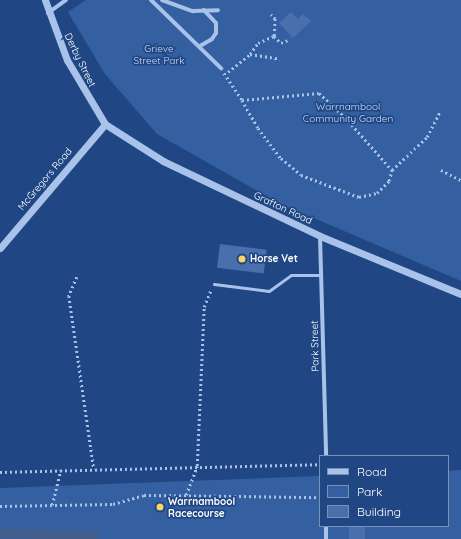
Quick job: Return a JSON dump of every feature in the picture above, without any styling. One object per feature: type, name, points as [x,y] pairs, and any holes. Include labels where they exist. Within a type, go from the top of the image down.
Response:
[{"type":"street","name":"Derby Street","points":[[45,0],[48,13],[67,60],[105,124]]},
{"type":"street","points":[[48,13],[66,0]]},
{"type":"street","points":[[151,0],[166,18],[200,46],[221,68]]},
{"type":"street","points":[[162,0],[193,10],[218,10]]},
{"type":"street","points":[[200,46],[212,39],[216,33],[216,23],[204,10]]},
{"type":"street","name":"Grafton Road","points":[[105,124],[163,161],[320,236],[461,294]]},
{"type":"street","name":"McGregors Road","points":[[2,243],[105,124]]},
{"type":"street","name":"Park Street","points":[[320,236],[326,455]]},
{"type":"street","points":[[326,527],[326,539]]},
{"type":"lane","points":[[214,284],[269,291],[291,275],[321,275]]},
{"type":"path","points":[[271,15],[274,19],[274,36],[281,43],[288,40]]},
{"type":"path","points":[[225,74],[250,54],[258,43],[274,36]]},
{"type":"path","points":[[250,54],[280,59]]},
{"type":"path","points":[[221,68],[258,128],[281,158],[301,175],[359,198],[377,193],[389,181],[392,170],[427,137],[440,112]]},
{"type":"path","points":[[242,100],[319,93],[345,116],[392,170]]},
{"type":"path","points":[[441,170],[461,180]]},
{"type":"path","points":[[77,277],[69,296],[94,469]]},
{"type":"path","points":[[186,496],[197,466],[204,307],[214,284]]},
{"type":"path","points":[[0,472],[319,464]]},
{"type":"path","points":[[52,505],[61,470]]},
{"type":"path","points":[[0,506],[113,504],[144,495],[319,497]]},
{"type":"green space","name":"Warrnambool Community Garden","points":[[86,0],[461,0],[461,281],[281,204],[157,134],[105,74],[68,12]]},
{"type":"green space","name":"Warrnambool Racecourse","points":[[461,470],[461,539],[0,539],[0,488],[319,476],[319,527],[449,527],[449,471]]},
{"type":"shaded area","points":[[0,529],[98,531],[98,539],[0,538]]},
{"type":"building","points":[[291,12],[298,19],[303,14],[311,21],[293,38],[279,23]]},
{"type":"building","name":"Horse Vet","points":[[220,244],[267,250],[264,274],[217,268]]},
{"type":"building","points":[[349,527],[365,527],[365,539],[349,539]]},
{"type":"place","name":"Horse Vet","points":[[242,259]]},
{"type":"place","name":"Warrnambool Racecourse","points":[[160,507]]},
{"type":"park label","name":"Grieve Street Park","points":[[159,54]]}]
